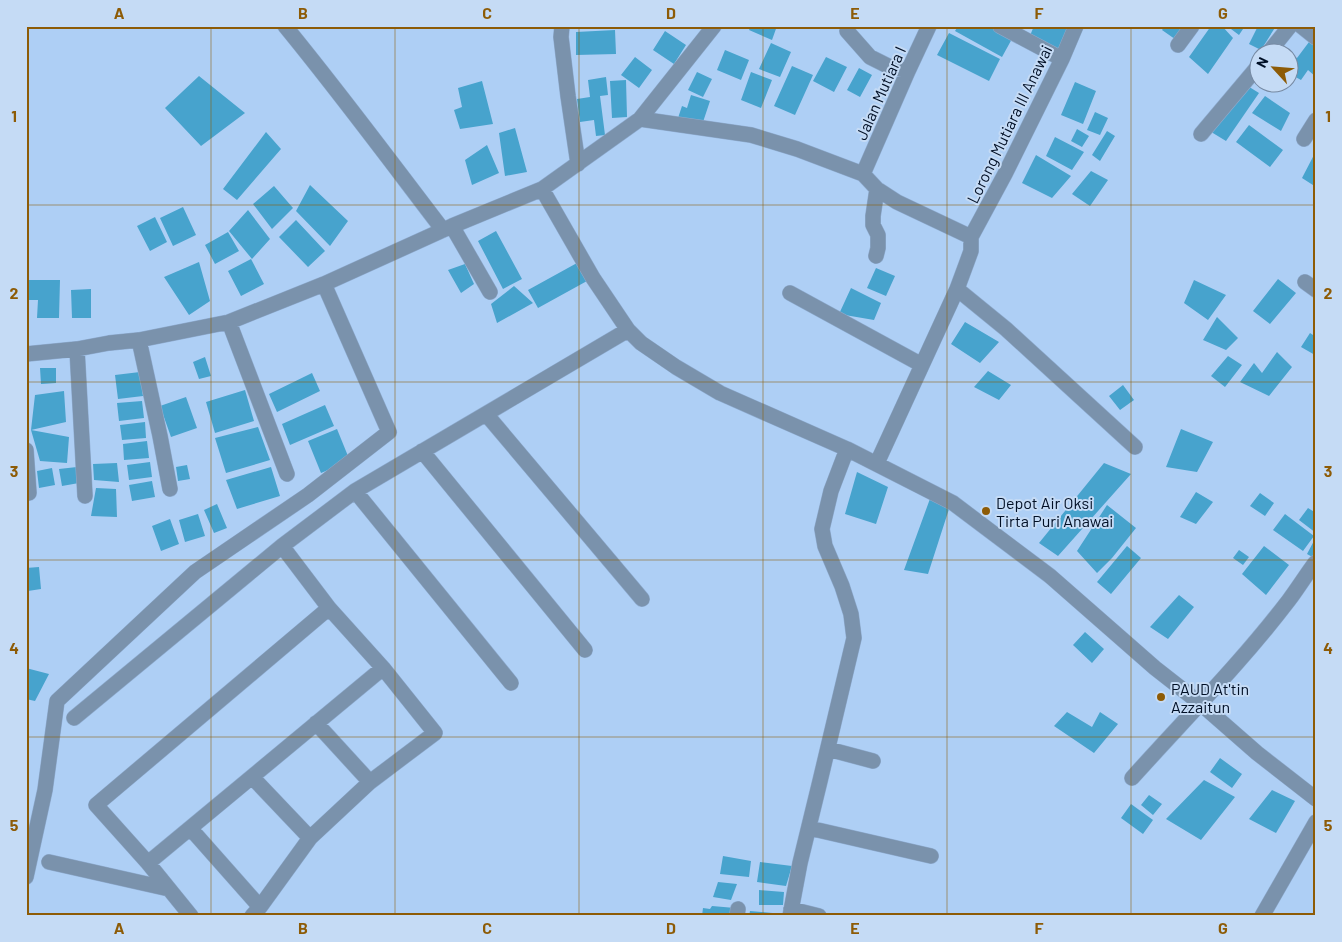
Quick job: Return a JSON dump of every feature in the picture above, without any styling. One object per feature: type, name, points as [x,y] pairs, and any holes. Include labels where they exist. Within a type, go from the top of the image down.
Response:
[{"type":"street","points":[[285,26],[447,228],[490,292]]},
{"type":"street","points":[[562,26],[561,37],[578,164]]},
{"type":"street","points":[[26,354],[139,340],[229,322],[324,284],[447,228],[542,190],[640,119],[714,26]]},
{"type":"street","name":"Jalan Mutiara I","points":[[864,174],[929,26]]},
{"type":"street","points":[[1000,26],[1020,31],[1062,59]]},
{"type":"street","name":"Lorong Mutiara III Anawai","points":[[971,237],[1005,174],[1062,59],[1076,26]]},
{"type":"street","points":[[1178,45],[1192,26]]},
{"type":"street","points":[[1277,42],[1290,26]]},
{"type":"street","points":[[1301,26],[1316,38]]},
{"type":"street","points":[[847,31],[870,57],[888,66],[908,71]]},
{"type":"street","points":[[1201,134],[1250,76]]},
{"type":"street","points":[[640,119],[751,136],[796,149],[864,174],[877,190],[897,202],[971,237],[968,262],[957,289],[877,464]]},
{"type":"street","points":[[1304,139],[1316,120]]},
{"type":"street","points":[[542,190],[593,278],[628,330],[641,343],[676,367],[720,393],[847,449],[953,503],[1050,576],[1155,668],[1201,704],[1257,753],[1316,799]]},
{"type":"street","points":[[876,256],[878,235],[873,225],[873,216],[877,190]]},
{"type":"street","points":[[26,877],[33,813],[45,790],[57,701],[195,572],[308,495],[389,432],[324,284]]},
{"type":"street","points":[[957,289],[1006,329],[1135,448]]},
{"type":"street","points":[[790,294],[922,365]]},
{"type":"street","points":[[229,322],[287,474]]},
{"type":"street","points":[[74,718],[282,546],[355,491],[628,330]]},
{"type":"street","points":[[139,340],[170,489]]},
{"type":"street","points":[[77,349],[85,496]]},
{"type":"street","points":[[486,414],[642,599]]},
{"type":"street","points":[[819,916],[790,912],[854,638],[851,614],[842,586],[825,546],[822,529],[831,491],[847,449]]},
{"type":"street","points":[[26,450],[28,493]]},
{"type":"street","points":[[422,451],[585,650]]},
{"type":"street","points":[[355,491],[511,683]]},
{"type":"street","points":[[190,828],[256,911],[310,838],[370,782],[435,733],[383,668],[329,608],[282,546]]},
{"type":"street","points":[[1132,778],[1201,704],[1289,600],[1315,563]]},
{"type":"street","points":[[189,915],[148,863],[96,805],[329,608]]},
{"type":"street","points":[[148,863],[383,668]]},
{"type":"street","points":[[316,723],[370,782]]},
{"type":"street","points":[[828,749],[873,761]]},
{"type":"street","points":[[252,777],[310,838]]},
{"type":"street","points":[[1262,916],[1316,822]]},
{"type":"street","points":[[809,828],[931,856]]},
{"type":"street","points":[[49,862],[169,889]]},
{"type":"building","points":[[751,26],[777,26],[772,40],[749,30]]},
{"type":"building","points":[[958,26],[992,26],[1013,37],[1002,57],[955,31]]},
{"type":"building","points":[[1034,26],[1072,26],[1055,55],[1029,38]]},
{"type":"building","points":[[1165,26],[1196,26],[1182,44],[1162,30]]},
{"type":"building","points":[[1211,26],[1222,26],[1233,38],[1208,74],[1189,57]]},
{"type":"building","points":[[1227,26],[1245,26],[1239,35]]},
{"type":"building","points":[[1258,26],[1276,26],[1266,42],[1250,42]]},
{"type":"building","points":[[615,30],[616,54],[576,55],[576,32]]},
{"type":"building","points":[[665,31],[686,45],[674,64],[653,50]]},
{"type":"building","points":[[949,33],[1000,59],[989,81],[937,55]]},
{"type":"building","points":[[1309,42],[1316,46],[1316,77],[1308,70],[1300,79],[1300,54]]},
{"type":"building","points":[[771,43],[791,52],[780,77],[759,69]]},
{"type":"building","points":[[725,50],[749,60],[741,80],[717,70]]},
{"type":"building","points":[[635,57],[652,70],[639,88],[621,75]]},
{"type":"building","points":[[826,57],[847,67],[834,92],[813,81]]},
{"type":"building","points":[[792,66],[813,75],[795,115],[774,106]]},
{"type":"building","points":[[859,68],[872,75],[860,97],[847,90]]},
{"type":"building","points":[[697,72],[712,79],[703,97],[688,90]]},
{"type":"building","points":[[751,72],[772,80],[761,108],[741,100]]},
{"type":"building","points":[[199,76],[245,113],[201,146],[165,108]]},
{"type":"building","points":[[606,77],[608,95],[600,96],[605,135],[596,136],[594,120],[580,122],[577,99],[590,97],[588,80]]},
{"type":"building","points":[[626,80],[627,117],[612,118],[610,81]]},
{"type":"building","points":[[1238,80],[1250,87],[1250,92],[1259,93],[1226,141],[1203,127]]},
{"type":"building","points":[[482,81],[493,124],[460,129],[454,110],[462,107],[458,88]]},
{"type":"building","points":[[1075,82],[1096,91],[1083,124],[1061,115]]},
{"type":"building","points":[[691,95],[710,101],[702,125],[678,118],[682,106],[687,108]]},
{"type":"building","points":[[1265,96],[1290,113],[1281,131],[1252,113]]},
{"type":"building","points":[[1095,112],[1108,118],[1100,135],[1087,130]]},
{"type":"building","points":[[1249,125],[1283,150],[1270,167],[1236,142]]},
{"type":"building","points":[[515,128],[527,172],[505,176],[499,133]]},
{"type":"building","points":[[1077,129],[1089,136],[1082,147],[1071,141]]},
{"type":"building","points":[[1107,131],[1115,136],[1100,161],[1092,155]]},
{"type":"building","points":[[266,132],[281,149],[237,200],[223,189]]},
{"type":"building","points":[[1055,137],[1084,152],[1072,170],[1046,156]]},
{"type":"building","points":[[487,145],[499,173],[472,185],[465,160]]},
{"type":"building","points":[[1316,151],[1316,187],[1302,178]]},
{"type":"building","points":[[1036,155],[1071,176],[1052,198],[1022,183]]},
{"type":"building","points":[[1091,171],[1108,180],[1090,206],[1072,194]]},
{"type":"building","points":[[310,185],[348,221],[330,246],[296,211]]},
{"type":"building","points":[[274,186],[293,208],[272,229],[253,204]]},
{"type":"building","points":[[183,207],[196,235],[173,246],[160,218]]},
{"type":"building","points":[[248,210],[270,239],[252,259],[229,231]]},
{"type":"building","points":[[155,217],[167,242],[150,251],[137,226]]},
{"type":"building","points":[[296,220],[325,251],[308,267],[279,237]]},
{"type":"building","points":[[496,231],[522,279],[503,289],[478,241]]},
{"type":"building","points":[[228,232],[239,251],[215,264],[205,245]]},
{"type":"building","points":[[251,259],[264,284],[241,296],[228,271]]},
{"type":"building","points":[[199,262],[210,301],[189,315],[164,277]]},
{"type":"building","points":[[577,263],[587,281],[538,308],[528,290]]},
{"type":"building","points":[[465,264],[474,284],[461,293],[448,270]]},
{"type":"building","points":[[876,268],[895,276],[886,296],[867,288]]},
{"type":"building","points":[[1278,279],[1296,293],[1270,324],[1253,311]]},
{"type":"building","points":[[28,280],[60,280],[59,318],[37,318],[38,300],[28,300]]},
{"type":"building","points":[[1194,280],[1226,295],[1208,320],[1184,303]]},
{"type":"building","points":[[514,286],[533,303],[497,323],[491,304]]},
{"type":"building","points":[[851,288],[881,303],[874,320],[839,314]]},
{"type":"building","points":[[91,289],[91,318],[72,318],[71,290]]},
{"type":"building","points":[[1217,317],[1238,338],[1226,350],[1203,340]]},
{"type":"building","points":[[965,322],[999,342],[980,363],[951,344]]},
{"type":"building","points":[[1310,333],[1316,337],[1315,355],[1301,347]]},
{"type":"building","points":[[1277,352],[1292,367],[1269,396],[1240,382],[1254,363],[1262,373]]},
{"type":"building","points":[[1228,356],[1242,365],[1225,387],[1211,376]]},
{"type":"building","points":[[205,357],[211,376],[199,379],[193,362]]},
{"type":"building","points":[[40,368],[56,368],[56,383],[41,384]]},
{"type":"building","points":[[988,371],[1011,385],[999,400],[974,387]]},
{"type":"building","points":[[140,372],[143,396],[118,399],[115,375]]},
{"type":"building","points":[[312,373],[320,391],[277,412],[269,394]]},
{"type":"building","points":[[1123,385],[1134,400],[1120,410],[1109,396]]},
{"type":"building","points":[[245,390],[254,421],[215,433],[206,402]]},
{"type":"building","points":[[64,391],[66,422],[31,430],[35,395]]},
{"type":"building","points":[[186,397],[197,428],[171,437],[160,406]]},
{"type":"building","points":[[142,401],[144,418],[119,421],[117,403]]},
{"type":"building","points":[[325,405],[334,426],[290,445],[282,424]]},
{"type":"building","points":[[145,422],[146,438],[122,440],[120,425]]},
{"type":"building","points":[[258,427],[270,460],[226,473],[215,438]]},
{"type":"building","points":[[337,429],[350,461],[321,473],[308,441]]},
{"type":"building","points":[[1181,429],[1213,442],[1197,472],[1166,467]]},
{"type":"building","points":[[31,430],[69,437],[67,463],[40,461]]},
{"type":"building","points":[[147,441],[149,458],[124,460],[123,444]]},
{"type":"building","points":[[150,462],[152,477],[129,480],[127,465]]},
{"type":"building","points":[[117,463],[119,482],[94,480],[93,464]]},
{"type":"building","points":[[1104,463],[1131,474],[1058,556],[1039,543]]},
{"type":"building","points":[[187,465],[190,479],[178,481],[176,467]]},
{"type":"building","points":[[77,467],[79,483],[62,486],[59,469]]},
{"type":"building","points":[[271,467],[280,496],[237,509],[226,480]]},
{"type":"building","points":[[52,468],[55,485],[39,488],[37,471]]},
{"type":"building","points":[[857,472],[888,487],[876,524],[845,514]]},
{"type":"building","points":[[152,481],[155,497],[132,501],[129,485]]},
{"type":"building","points":[[96,488],[116,489],[117,517],[91,516]]},
{"type":"building","points":[[1196,492],[1213,502],[1196,524],[1180,517]]},
{"type":"building","points":[[1260,493],[1274,503],[1265,516],[1250,506]]},
{"type":"building","points":[[931,496],[949,509],[928,574],[904,570]]},
{"type":"building","points":[[217,504],[227,528],[214,533],[204,510]]},
{"type":"building","points":[[1107,505],[1136,528],[1112,558],[1097,573],[1077,551]]},
{"type":"building","points":[[1308,508],[1316,513],[1316,533],[1299,520]]},
{"type":"building","points":[[198,514],[205,536],[185,542],[179,520]]},
{"type":"building","points":[[1285,514],[1314,536],[1303,551],[1273,530]]},
{"type":"building","points":[[170,519],[179,544],[161,551],[152,526]]},
{"type":"building","points":[[1316,537],[1316,559],[1307,554]]},
{"type":"building","points":[[1127,546],[1141,558],[1111,594],[1097,582]]},
{"type":"building","points":[[1264,546],[1289,565],[1266,595],[1242,574]]},
{"type":"building","points":[[1239,550],[1249,557],[1243,565],[1233,558]]},
{"type":"building","points":[[39,567],[41,589],[28,591],[26,568]]},
{"type":"building","points":[[1179,595],[1194,607],[1168,639],[1150,627]]},
{"type":"building","points":[[1085,632],[1104,649],[1092,663],[1073,645]]},
{"type":"building","points":[[26,668],[49,674],[35,701],[26,699]]},
{"type":"building","points":[[1067,712],[1092,727],[1100,712],[1118,724],[1094,753],[1054,726]]},
{"type":"building","points":[[1220,758],[1242,774],[1232,788],[1210,772]]},
{"type":"building","points":[[1204,780],[1235,797],[1201,840],[1166,819]]},
{"type":"building","points":[[1272,790],[1295,801],[1276,833],[1249,819]]},
{"type":"building","points":[[1149,795],[1162,804],[1153,815],[1141,805]]},
{"type":"building","points":[[1131,804],[1153,820],[1143,834],[1121,818]]},
{"type":"building","points":[[723,856],[751,861],[749,877],[720,874]]},
{"type":"building","points":[[760,862],[792,866],[786,886],[757,882]]},
{"type":"building","points":[[718,882],[737,884],[731,900],[713,897]]},
{"type":"building","points":[[759,890],[784,892],[783,905],[759,905]]},
{"type":"building","points":[[712,906],[735,908],[733,916],[702,916],[703,908],[710,909]]},
{"type":"building","points":[[750,911],[783,914],[783,916],[749,916]]},
{"type":"place","name":"Depot Air Oksi Tirta Puri Anawai","points":[[986,511]]},
{"type":"place","name":"PAUD At'tin Azzaitun","points":[[1161,697]]}]
